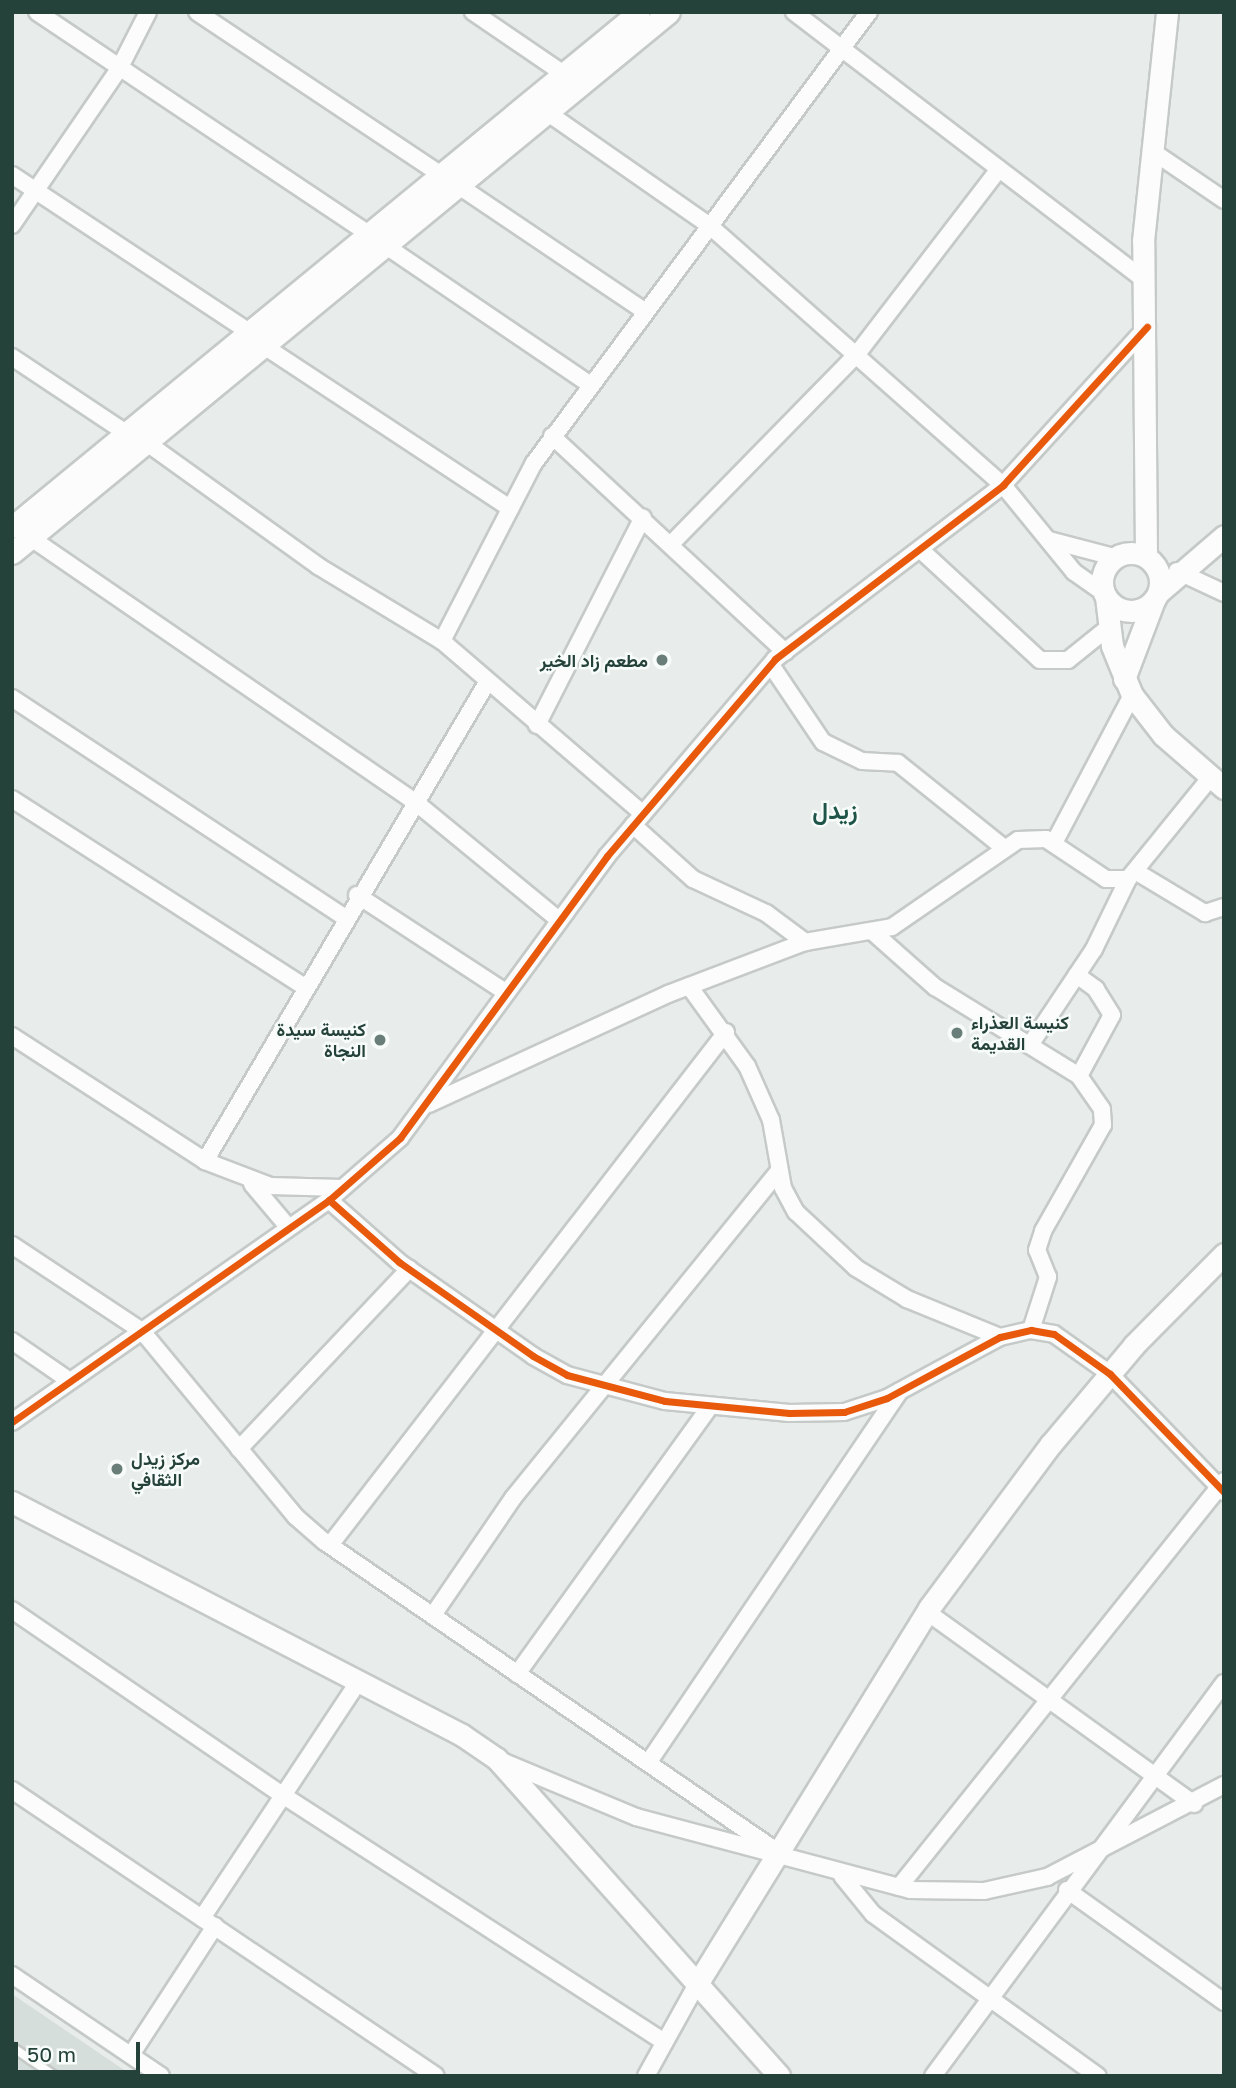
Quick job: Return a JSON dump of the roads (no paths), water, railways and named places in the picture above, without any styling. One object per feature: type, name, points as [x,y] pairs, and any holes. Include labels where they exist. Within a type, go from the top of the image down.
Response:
[{"type":"street","points":[[37,12],[589,384]]},
{"type":"street","points":[[12,225],[39,193],[120,67],[148,12]]},
{"type":"street","points":[[197,12],[643,310]]},
{"type":"street","points":[[473,12],[564,74]]},
{"type":"street","points":[[12,553],[21,532],[126,433],[257,339],[378,240],[450,180],[564,74],[639,12]]},
{"type":"street","points":[[450,180],[548,113],[669,12]]},
{"type":"street","points":[[794,12],[1145,280]]},
{"type":"street","points":[[442,641],[510,508],[552,436],[707,224],[869,12]]},
{"type":"street","points":[[1054,843],[1128,687],[1156,596],[1150,560],[1147,511],[1145,280],[1153,151],[1167,12]]},
{"type":"street","points":[[548,113],[707,224],[1003,485],[1044,538],[1105,595],[1129,611],[1156,596],[1184,565],[1224,536]]},
{"type":"street","points":[[1153,151],[1224,200]]},
{"type":"street","points":[[672,543],[857,354],[999,169]]},
{"type":"street","points":[[12,175],[510,508]]},
{"type":"street","points":[[12,1422],[344,1187],[424,1107],[559,920],[638,820],[771,665],[923,552],[1003,485],[1147,327]]},
{"type":"street","points":[[21,532],[147,443],[257,339]]},
{"type":"street","points":[[12,357],[126,433]]},
{"type":"street","points":[[552,436],[672,543],[785,652]]},
{"type":"street","points":[[147,443],[318,566],[442,641],[638,820],[693,879],[766,913],[805,942]]},
{"type":"street","points":[[1030,1045],[1077,975],[1131,875],[1217,782],[1163,736],[1128,687],[1108,628],[1103,573],[1147,511]]},
{"type":"street","points":[[537,726],[643,517]]},
{"type":"street","points":[[21,532],[414,801],[559,920]]},
{"type":"street","points":[[1044,538],[1116,556],[1184,565],[1224,593]]},
{"type":"street","points":[[923,552],[1040,660],[1068,660],[1108,628]]},
{"type":"street","points":[[771,665],[823,742],[862,761],[898,763],[1004,848]]},
{"type":"street","points":[[205,1161],[303,986],[488,681]]},
{"type":"street","points":[[12,698],[344,917]]},
{"type":"street","points":[[12,799],[303,986]]},
{"type":"street","points":[[424,1107],[689,986],[805,942],[892,927],[1004,848],[1034,836],[1054,843],[1106,878],[1131,875],[1205,913],[1224,907]]},
{"type":"street","points":[[358,895],[505,992]]},
{"type":"street","points":[[873,932],[934,988],[1079,1076],[1102,1110],[1103,1125],[1043,1231],[1037,1250],[1048,1277],[1031,1330]]},
{"type":"street","points":[[1077,975],[1096,989],[1112,1015],[1079,1076]]},
{"type":"street","points":[[689,986],[726,1032],[771,1120],[779,1171],[796,1212],[856,1268],[907,1300],[1000,1337]]},
{"type":"street","points":[[330,1545],[726,1032]]},
{"type":"street","points":[[12,1036],[205,1161],[295,1190],[344,1187]]},
{"type":"street","points":[[433,1615],[602,1386],[779,1171]]},
{"type":"street","points":[[242,1175],[289,1228]]},
{"type":"street","points":[[329,1200],[409,1269],[496,1330],[567,1375],[602,1386],[708,1409],[844,1412],[901,1390],[1000,1337],[1031,1330],[1078,1346],[1110,1374],[1222,1486],[898,1887]]},
{"type":"street","points":[[12,1245],[142,1331],[296,1517],[330,1545],[648,1763],[773,1853]]},
{"type":"street","points":[[646,2076],[773,1853],[927,1612],[1110,1374],[1224,1254]]},
{"type":"street","points":[[239,1449],[409,1269]]},
{"type":"street","points":[[12,1341],[70,1381]]},
{"type":"street","points":[[648,1763],[901,1390]]},
{"type":"street","points":[[517,1674],[708,1409]]},
{"type":"street","points":[[12,1502],[359,1681],[497,1759],[636,1817],[773,1853],[842,1877],[898,1887],[984,1891],[1047,1877],[1194,1804],[1224,1785]]},
{"type":"street","points":[[12,1609],[281,1794],[665,2042]]},
{"type":"street","points":[[927,1612],[1194,1804]]},
{"type":"street","points":[[131,2055],[281,1794],[359,1681]]},
{"type":"street","points":[[933,2076],[1089,1858],[1224,1683]]},
{"type":"street","points":[[497,1759],[779,2076]]},
{"type":"street","points":[[12,1790],[436,2076]]},
{"type":"street","points":[[842,1877],[873,1914],[1098,2076]]},
{"type":"street","points":[[1067,1890],[1224,2002]]},
{"type":"street","points":[[12,1975],[161,2076]]},
{"type":"lane","points":[[12,2047],[55,2076]]},
{"type":"place","name":"مطعم زاد الخير","points":[[662,660]]},
{"type":"place","name":"كنيسة العذراء القديمة","points":[[957,1033]]},
{"type":"place","name":"كنيسة سيدة النجاة","points":[[380,1040]]},
{"type":"place","name":"مركز زيدل الثقافي","points":[[117,1469]]},
{"type":"district","name":"زيدل","points":[[835,810]]}]
